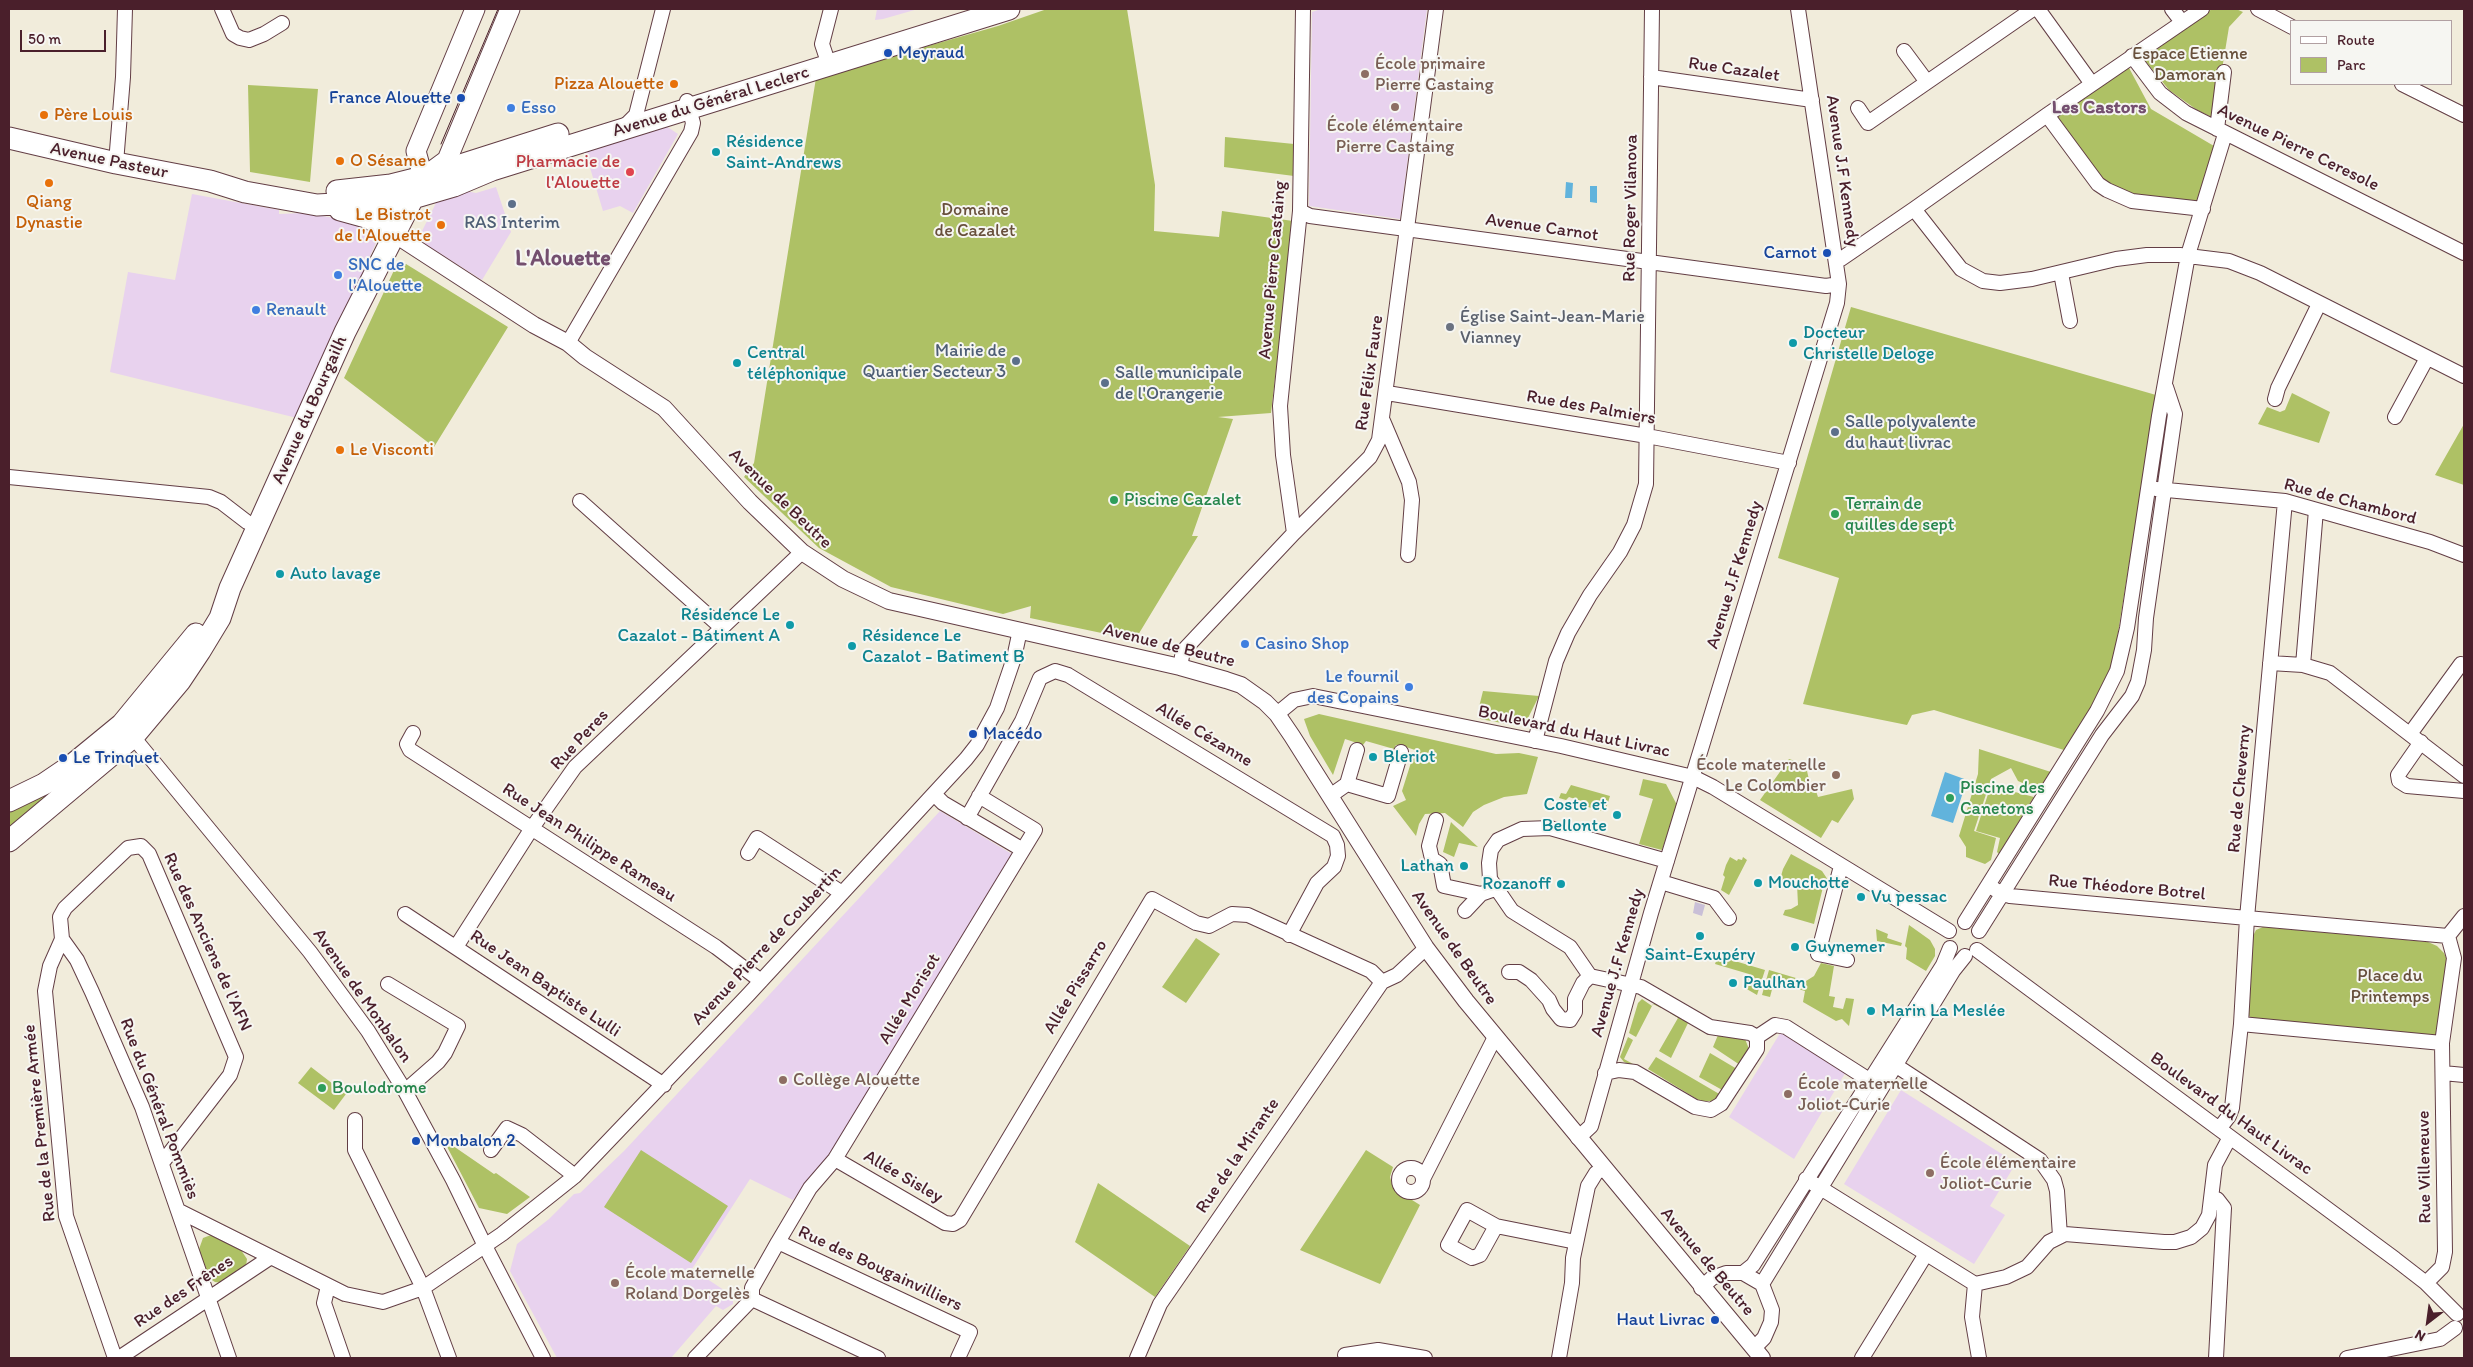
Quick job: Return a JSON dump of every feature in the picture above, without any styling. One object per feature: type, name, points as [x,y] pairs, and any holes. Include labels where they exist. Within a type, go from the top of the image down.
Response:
[{"type":"main road","points":[[413,198],[423,177],[416,151],[475,9]]},
{"type":"main road","points":[[317,205],[351,197],[403,189],[447,160],[510,9]]},
{"type":"main road","name":"Avenue du Général Leclerc","points":[[423,177],[573,130],[624,122],[688,104],[979,9]]},
{"type":"main road","name":"Avenue du Général Leclerc","points":[[827,60],[1009,9]]},
{"type":"main road","name":"Avenue Pasteur","points":[[9,138],[116,164],[210,181],[245,192],[317,205],[384,202],[413,198],[460,174],[624,122]]},
{"type":"main road","points":[[461,124],[460,136],[463,147],[468,152],[486,156]]},
{"type":"main road","name":"Avenue Pasteur","points":[[210,181],[246,181],[306,191],[326,191],[391,185],[423,177]]},
{"type":"main road","name":"Avenue du Bourgailh","points":[[9,841],[128,730],[170,667],[230,588],[342,340],[413,198]]},
{"type":"main road","points":[[317,205],[369,218],[394,234]]},
{"type":"main road","name":"Avenue du Bourgailh","points":[[9,801],[44,784],[128,730]]},
{"type":"street","points":[[116,164],[123,77],[125,9]]},
{"type":"street","points":[[222,9],[233,34],[240,38],[249,40],[264,34],[282,23]]},
{"type":"street","points":[[624,122],[663,9]]},
{"type":"street","points":[[827,60],[822,44],[831,9]]},
{"type":"street","name":"Avenue Pierre Castaing","points":[[1294,533],[1283,454],[1280,406],[1300,212],[1303,9]]},
{"type":"street","name":"Rue Félix Faure","points":[[1180,667],[1183,651],[1294,533],[1370,456],[1380,440],[1436,9]]},
{"type":"street","name":"Rue Roger Vilanova","points":[[1535,741],[1556,661],[1568,633],[1590,594],[1620,552],[1637,518],[1646,484],[1652,9]]},
{"type":"street","name":"Avenue J.F Kennedy","points":[[1578,1138],[1591,1126],[1667,861],[1837,303],[1839,284],[1836,260],[1798,9]]},
{"type":"street","points":[[1858,108],[1868,123],[2033,9]]},
{"type":"street","points":[[2038,9],[2092,84]]},
{"type":"street","points":[[2172,9],[2182,22]]},
{"type":"street","points":[[1836,260],[1841,259],[1914,209],[2202,9]]},
{"type":"street","points":[[2258,9],[2290,25]]},
{"type":"street","points":[[1904,51],[1927,82]]},
{"type":"street","name":"Avenue Pierre Ceresole","points":[[2132,56],[2160,93],[2173,104],[2221,131],[2464,252]]},
{"type":"street","points":[[1965,922],[2097,711],[2117,671],[2127,628],[2165,386],[2188,255],[2203,209],[2221,131],[2224,72]]},
{"type":"street","name":"Rue Cazalet","points":[[1651,76],[1812,100]]},
{"type":"street","points":[[2404,85],[2464,115]]},
{"type":"street","points":[[568,343],[691,132],[693,124],[688,104]]},
{"type":"street","points":[[2047,115],[2098,184],[2107,190],[2132,200],[2203,209]]},
{"type":"street","points":[[1914,209],[1960,269],[1973,278],[1992,283],[2007,283],[2130,257],[2188,255],[2237,264],[2260,273],[2464,376]]},
{"type":"street","name":"Avenue Carnot","points":[[1300,212],[1310,216],[1826,286],[1839,284]]},
{"type":"street","name":"Avenue de Beutre","points":[[394,234],[534,325],[568,343],[585,357],[664,408],[750,502],[802,552],[843,580],[889,601],[1180,667],[1241,685],[1260,698],[1277,714],[1426,948],[1494,1039],[1758,1353]]},
{"type":"street","points":[[2061,273],[2070,321]]},
{"type":"street","points":[[2274,399],[2319,304]]},
{"type":"street","points":[[2395,417],[2426,358]]},
{"type":"street","points":[[1979,931],[2112,721],[2132,696],[2138,682],[2144,650],[2175,414],[2165,386]]},
{"type":"street","name":"Rue des Palmiers","points":[[1387,393],[1646,436],[1788,463]]},
{"type":"street","points":[[1383,420],[1409,482],[1412,500],[1408,555]]},
{"type":"street","points":[[9,477],[209,497],[221,502],[246,522],[258,527]]},
{"type":"street","name":"Rue de Chambord","points":[[2149,488],[2285,501],[2430,542],[2464,555]]},
{"type":"street","points":[[580,501],[721,628]]},
{"type":"street","name":"Rue de Cheverny","points":[[2248,918],[2285,501]]},
{"type":"street","points":[[2303,665],[2316,510]]},
{"type":"street","name":"Rue Peres","points":[[456,947],[532,828],[575,767],[802,552]]},
{"type":"street","points":[[2127,628],[2145,631]]},
{"type":"street","name":"Avenue Pierre de Coubertin","points":[[485,1246],[575,1176],[664,1085],[935,795],[977,745],[993,715],[1008,679],[1020,630]]},
{"type":"street","points":[[2270,663],[2303,665],[2330,673],[2464,776]]},
{"type":"street","points":[[2460,664],[2415,738],[2398,774],[2399,782],[2407,786],[2464,791]]},
{"type":"street","name":"Allée Cézanne","points":[[979,796],[1022,721],[1040,678],[1055,671],[1068,675],[1333,836],[1337,845],[1338,856],[1334,867],[1317,883],[1289,935]]},
{"type":"street","name":"Boulevard du Haut Livrac","points":[[1277,714],[1294,700],[1313,696],[1535,741],[1693,777],[1713,787],[1949,932]]},
{"type":"street","points":[[2097,711],[2112,721]]},
{"type":"street","name":"Avenue de Monbalon","points":[[128,730],[310,952],[368,1031],[405,1091],[453,1180],[543,1358]]},
{"type":"street","name":"Rue Jean Philippe Rameau","points":[[413,733],[407,744],[410,750],[716,947],[761,981]]},
{"type":"street","points":[[1330,796],[1347,784],[1357,750]]},
{"type":"street","points":[[1347,784],[1388,796],[1401,752]]},
{"type":"street","points":[[935,795],[943,803],[1023,850]]},
{"type":"street","points":[[967,818],[979,796]]},
{"type":"street","name":"Allée Morisot","points":[[778,1242],[810,1188],[835,1159],[1035,830],[979,796]]},
{"type":"street","points":[[1436,820],[1429,846],[1432,858],[1440,864],[1444,886],[1481,894]]},
{"type":"street","points":[[1667,861],[1550,828],[1522,829],[1498,840],[1491,850],[1490,879],[1512,911],[1557,937],[1570,947],[1590,976],[1641,987],[1710,1027],[1750,1033],[1757,1037]]},
{"type":"street","points":[[748,853],[757,838],[842,893]]},
{"type":"street","name":"Rue des Anciens de l'AFN","points":[[62,939],[60,917],[65,908],[128,848],[140,846],[149,854],[236,1057],[230,1075],[162,1163]]},
{"type":"street","points":[[1841,866],[1818,954],[1847,960]]},
{"type":"street","points":[[1661,882],[1714,898],[1729,918]]},
{"type":"street","points":[[1989,886],[2003,894]]},
{"type":"street","points":[[1465,911],[1481,894],[1496,888]]},
{"type":"street","name":"Rue Théodore Botrel","points":[[2003,894],[2248,918]]},
{"type":"street","name":"Allée Pissarro","points":[[953,1224],[960,1220],[970,1205],[1152,899],[1196,923],[1209,926],[1232,914],[1248,915],[1289,935]]},
{"type":"street","name":"Rue Jean Baptiste Lulli","points":[[405,914],[664,1085]]},
{"type":"street","points":[[2448,936],[2464,916]]},
{"type":"street","points":[[1806,1179],[1975,1284],[2006,1277],[2027,1267],[2049,1242],[2060,1236],[2070,1234],[2175,1242],[2191,1237],[2202,1228],[2209,1215],[2215,1165],[2232,1108],[2241,1024],[2248,918],[2448,936]]},
{"type":"street","points":[[1762,1284],[1953,971],[1971,953],[1981,941],[1976,927],[1965,922],[1956,924],[1949,932],[1947,940],[1950,948],[1954,953],[1971,953]]},
{"type":"street","points":[[1289,935],[1370,971],[1382,982]]},
{"type":"street","points":[[2241,1024],[2442,1044],[2454,958],[2448,936]]},
{"type":"street","name":"Rue du Général Pommiès","points":[[62,939],[76,960],[92,992],[142,1107],[229,1358]]},
{"type":"street","name":"Rue de la Première Armée","points":[[62,939],[50,966],[45,990],[66,1216],[117,1358]]},
{"type":"street","name":"Rue de la Mirante","points":[[1137,1358],[1160,1304],[1382,982],[1396,976],[1426,948]]},
{"type":"street","points":[[1743,1273],[1753,1265],[1943,965],[1950,948]]},
{"type":"street","name":"Boulevard du Haut Livrac","points":[[1971,953],[2225,1133],[2426,1283],[2460,1322]]},
{"type":"street","points":[[1509,972],[1518,972],[1531,980],[1549,1000],[1561,1019],[1570,1020],[1576,1012],[1575,999],[1583,983],[1590,976]]},
{"type":"street","points":[[388,984],[458,1026],[445,1053],[438,1062],[405,1091]]},
{"type":"street","points":[[1757,1037],[1775,1026],[1786,1027],[1882,1088]]},
{"type":"street","points":[[1606,1072],[1619,1070],[1635,1072],[1695,1107],[1711,1110],[1721,1104],[1757,1049],[1757,1037]]},
{"type":"street","points":[[1424,1177],[1494,1039]]},
{"type":"street","name":"Rue Villeneuve","points":[[2426,1283],[2442,1267],[2445,1252],[2442,1044]]},
{"type":"street","points":[[1883,1057],[2040,1160],[2054,1180],[2057,1191],[2060,1236]]},
{"type":"street","points":[[2443,1073],[2464,1075]]},
{"type":"street","points":[[355,1120],[355,1150],[423,1288],[449,1358]]},
{"type":"street","points":[[491,1150],[507,1128],[522,1135],[575,1176]]},
{"type":"street","name":"Allée Sisley","points":[[835,1159],[945,1223],[953,1224]]},
{"type":"street","points":[[1559,1358],[1572,1283],[1576,1242],[1588,1186],[1596,1173],[1603,1169]]},
{"type":"street","points":[[2212,1198],[2217,1199],[2224,1208],[2216,1358]]},
{"type":"street","name":"Rue des Frênes","points":[[179,1211],[328,1286],[346,1294],[382,1302],[423,1288],[485,1246]]},
{"type":"street","points":[[1496,1226],[1576,1242]]},
{"type":"street","name":"Rue des Bougainvilliers","points":[[752,1299],[752,1288],[778,1242],[970,1332],[958,1358]]},
{"type":"street","points":[[1862,1358],[1926,1254]]},
{"type":"street","name":"Rue des Frênes","points":[[117,1358],[271,1257]]},
{"type":"street","points":[[1702,1288],[1712,1278],[1726,1273],[1743,1273],[1762,1284],[1772,1310],[1771,1322],[1758,1353]]},
{"type":"street","points":[[1975,1284],[1972,1317],[1979,1358]]},
{"type":"street","points":[[328,1286],[324,1303],[343,1358]]},
{"type":"street","points":[[695,1358],[752,1299],[878,1358]]},
{"type":"street","points":[[2347,1358],[2440,1339],[2460,1322]]},
{"type":"street","points":[[1345,1355],[1378,1350],[1425,1358]]},
{"type":"shaded area","points":[[877,9],[918,9],[875,20]]},
{"type":"shaded area","name":"École primaire Pierre Castaing","points":[[1321,9],[1427,9],[1400,219],[1309,206],[1312,12]]},
{"type":"shaded area","points":[[666,126],[678,134],[633,213],[620,206],[603,211],[585,151]]},
{"type":"shaded area","points":[[496,187],[511,232],[482,280],[425,244],[421,233],[436,203],[466,191],[476,193]]},
{"type":"shaded area","points":[[192,194],[279,210],[279,214],[303,213],[361,222],[367,226],[376,243],[297,418],[110,372],[128,272],[175,280]]},
{"type":"shaded area","name":"Collège Alouette","points":[[940,811],[1012,854],[841,1139],[793,1200],[750,1179],[692,1269],[733,1296],[733,1304],[723,1310],[716,1306],[671,1358],[557,1358],[510,1271],[517,1244],[549,1219],[574,1194],[580,1193],[624,1151]]},
{"type":"shaded area","points":[[1695,902],[1705,905],[1702,916],[1693,913]]},
{"type":"shaded area","name":"École maternelle Joliot-Curie","points":[[1782,1030],[1847,1070],[1794,1159],[1729,1117]]},
{"type":"shaded area","name":"École élémentaire Joliot-Curie","points":[[1901,1090],[2016,1163],[1990,1206],[2005,1215],[1974,1264],[1844,1184]]},
{"type":"green space","name":"Domaine de Cazalet","points":[[1047,9],[1127,9],[1155,185],[1154,231],[1219,237],[1222,211],[1293,221],[1271,413],[1218,417],[1233,419],[1192,536],[1198,536],[1135,640],[1030,618],[1031,606],[1003,614],[891,587],[819,548],[744,477],[754,463],[816,78],[998,26]]},
{"type":"green space","name":"Espace Etienne Damoran","points":[[2212,9],[2236,9],[2243,12],[2229,27],[2214,118],[2197,110],[2169,90],[2143,58]]},
{"type":"green space","points":[[2128,66],[2151,109],[2214,146],[2198,207],[2133,197],[2098,181],[2052,119]]},
{"type":"green space","points":[[248,85],[318,89],[310,182],[250,172]]},
{"type":"green space","points":[[1225,137],[1294,144],[1294,176],[1224,167]]},
{"type":"green space","points":[[406,264],[508,327],[434,447],[344,378],[396,266]]},
{"type":"green space","points":[[1851,307],[2156,395],[2113,664],[2107,680],[2094,703],[2064,750],[1934,710],[1912,715],[1907,725],[1803,704],[1839,578],[1778,558]]},
{"type":"green space","points":[[2292,393],[2330,412],[2319,443],[2258,424],[2267,407],[2280,412],[2285,410]]},
{"type":"green space","points":[[2464,424],[2464,485],[2435,475]]},
{"type":"green space","points":[[1483,691],[1539,696],[1528,718],[1513,725],[1480,719],[1478,711]]},
{"type":"green space","points":[[1319,714],[1496,754],[1519,753],[1538,757],[1527,794],[1504,797],[1484,805],[1473,812],[1463,827],[1445,813],[1425,814],[1419,824],[1416,836],[1393,806],[1406,800],[1402,791],[1415,750],[1396,745],[1394,749],[1366,741],[1363,745],[1345,739],[1333,775],[1310,736],[1304,719]]},
{"type":"green space","points":[[1979,749],[2051,772],[2039,790],[2018,781],[2011,768],[1991,779],[1974,831],[1996,838],[1991,860],[1985,864],[1966,857],[1966,847],[1959,836],[1978,774]]},
{"type":"green space","points":[[1789,759],[1801,763],[1807,771],[1810,784],[1814,785],[1818,797],[1852,789],[1854,799],[1838,823],[1832,820],[1821,838],[1760,800]]},
{"type":"green space","points":[[76,769],[9,835],[9,807]]},
{"type":"green space","points":[[1643,779],[1666,784],[1677,805],[1662,850],[1639,844],[1653,799],[1639,795]]},
{"type":"green space","points":[[1571,785],[1610,796],[1605,812],[1588,807],[1584,805],[1584,802],[1569,797],[1566,800],[1559,798],[1561,793],[1566,794]]},
{"type":"green space","points":[[1990,788],[2013,795],[2015,792],[2034,797],[1999,854],[1997,852],[2000,838],[1976,831]]},
{"type":"green space","points":[[1451,822],[1478,847],[1459,843],[1454,857],[1443,852]]},
{"type":"green space","points":[[1791,854],[1822,871],[1828,880],[1828,887],[1823,887],[1814,924],[1783,915],[1785,910],[1798,905],[1797,884],[1791,883],[1778,887],[1783,869]]},
{"type":"green space","points":[[1730,857],[1737,861],[1738,859],[1742,860],[1743,857],[1747,860],[1729,895],[1721,890],[1725,877],[1723,875]]},
{"type":"green space","points":[[1909,925],[1930,940],[1935,949],[1935,956],[1926,971],[1906,959],[1907,948],[1905,946]]},
{"type":"green space","name":"Place du Printemps","points":[[2263,927],[2428,942],[2437,946],[2444,953],[2448,962],[2437,1035],[2432,1037],[2252,1019],[2246,1012],[2252,938],[2256,930]]},
{"type":"green space","points":[[1876,929],[1888,934],[1887,938],[1902,943],[1901,946],[1877,941]]},
{"type":"green space","points":[[1196,938],[1220,954],[1186,1003],[1162,987]]},
{"type":"green space","points":[[1718,956],[1765,970],[1757,995],[1745,988],[1749,974],[1715,964]]},
{"type":"green space","points":[[1821,963],[1834,966],[1829,996],[1835,997],[1833,1007],[1843,1009],[1846,998],[1854,999],[1849,1026],[1842,1019],[1836,1021],[1803,1002],[1805,991],[1774,982],[1770,997],[1762,995],[1769,970],[1806,981],[1814,976]]},
{"type":"green space","points":[[1642,999],[1652,1006],[1636,1037],[1629,1033],[1638,1003]]},
{"type":"green space","points":[[1655,1002],[1662,1006],[1661,1008],[1653,1004]]},
{"type":"green space","points":[[1671,1012],[1688,1023],[1671,1058],[1659,1051],[1678,1018]]},
{"type":"green space","points":[[1718,1035],[1745,1039],[1749,1049],[1740,1065],[1713,1047]]},
{"type":"green space","points":[[1628,1037],[1633,1040],[1624,1059],[1633,1064],[1632,1066],[1624,1062],[1620,1057]]},
{"type":"green space","points":[[1710,1053],[1737,1069],[1724,1091],[1699,1077]]},
{"type":"green space","points":[[1656,1057],[1721,1095],[1712,1101],[1700,1101],[1648,1069]]},
{"type":"green space","name":"Boulodrome","points":[[311,1067],[346,1094],[334,1110],[298,1083]]},
{"type":"green space","points":[[443,1139],[530,1197],[507,1214],[479,1208]]},
{"type":"green space","points":[[641,1150],[728,1206],[691,1263],[604,1207]]},
{"type":"green space","points":[[1366,1150],[1393,1167],[1390,1177],[1393,1188],[1420,1205],[1380,1284],[1300,1250]]},
{"type":"green space","points":[[1098,1183],[1190,1246],[1155,1297],[1075,1242]]},
{"type":"green space","points":[[211,1235],[239,1247],[247,1259],[246,1266],[223,1283],[215,1282],[207,1277],[198,1252],[203,1238]]},
{"type":"water","points":[[1566,182],[1573,183],[1572,198],[1565,198]]},
{"type":"water","points":[[1590,186],[1597,186],[1597,203],[1590,202]]},
{"type":"water","points":[[1945,772],[1967,780],[1953,823],[1931,816]]},
{"type":"tram line","points":[[441,144],[498,9]]},
{"type":"place","name":"Meyraud","points":[[888,53]]},
{"type":"place","name":"École primaire Pierre Castaing","points":[[1365,74]]},
{"type":"place","name":"Pizza Alouette","points":[[674,84]]},
{"type":"place","name":"France Alouette","points":[[461,98]]},
{"type":"place","name":"École élémentaire Pierre Castaing","points":[[1395,107]]},
{"type":"place","name":"Esso","points":[[511,108]]},
{"type":"place","name":"Père Louis","points":[[44,115]]},
{"type":"place","name":"Résidence Saint-Andrews","points":[[716,152]]},
{"type":"place","name":"O Sésame","points":[[340,161]]},
{"type":"place","name":"Pharmacie de l'Alouette","points":[[630,172]]},
{"type":"place","name":"Qiang Dynastie","points":[[49,183]]},
{"type":"place","name":"RAS Interim","points":[[512,204]]},
{"type":"place","name":"Le Bistrot de l'Alouette","points":[[441,225]]},
{"type":"place","name":"Carnot","points":[[1827,253]]},
{"type":"place","name":"SNC de l'Alouette","points":[[338,275]]},
{"type":"place","name":"Renault","points":[[256,310]]},
{"type":"place","name":"Église Saint-Jean-Marie Vianney","points":[[1450,327]]},
{"type":"place","name":"Docteur Christelle Deloge","points":[[1793,343]]},
{"type":"place","name":"Mairie de Quartier Secteur 3","points":[[1016,361]]},
{"type":"place","name":"Central téléphonique","points":[[737,363]]},
{"type":"place","name":"Salle municipale de l'Orangerie","points":[[1105,383]]},
{"type":"place","name":"Salle polyvalente du haut livrac","points":[[1835,432]]},
{"type":"place","name":"Le Visconti","points":[[340,450]]},
{"type":"place","name":"Piscine Cazalet","points":[[1114,500]]},
{"type":"place","name":"Terrain de quilles de sept","points":[[1835,514]]},
{"type":"place","name":"Auto lavage","points":[[280,574]]},
{"type":"place","name":"Résidence Le Cazalot - Batiment A","points":[[790,625]]},
{"type":"place","name":"Casino Shop","points":[[1245,644]]},
{"type":"place","name":"Résidence Le Cazalot - Batiment B","points":[[852,646]]},
{"type":"place","name":"Le fournil des Copains","points":[[1409,687]]},
{"type":"place","name":"Macédo","points":[[973,734]]},
{"type":"place","name":"Bleriot","points":[[1373,757]]},
{"type":"place","name":"Le Trinquet","points":[[63,758]]},
{"type":"place","name":"École maternelle Le Colombier","points":[[1836,775]]},
{"type":"place","name":"Piscine des Canetons","points":[[1950,798]]},
{"type":"place","name":"Coste et Bellonte","points":[[1617,815]]},
{"type":"place","name":"Lathan","points":[[1464,866]]},
{"type":"place","name":"Mouchotte","points":[[1758,883]]},
{"type":"place","name":"Rozanoff","points":[[1561,884]]},
{"type":"place","name":"Vu pessac","points":[[1861,897]]},
{"type":"place","name":"Saint-Exupéry","points":[[1700,936]]},
{"type":"place","name":"Guynemer","points":[[1795,947]]},
{"type":"place","name":"Paulhan","points":[[1733,983]]},
{"type":"place","name":"Marin La Meslée","points":[[1871,1011]]},
{"type":"place","name":"Collège Alouette","points":[[783,1080]]},
{"type":"place","name":"Boulodrome","points":[[322,1088]]},
{"type":"place","name":"École maternelle Joliot-Curie","points":[[1788,1094]]},
{"type":"place","name":"Monbalon 2","points":[[416,1141]]},
{"type":"place","name":"École élémentaire Joliot-Curie","points":[[1930,1173]]},
{"type":"place","name":"École maternelle Roland Dorgelès","points":[[615,1283]]},
{"type":"place","name":"Haut Livrac","points":[[1715,1320]]},
{"type":"district","name":"Les Castors","points":[[2099,108]]},
{"type":"district","name":"L'Alouette","points":[[563,259]]}]
